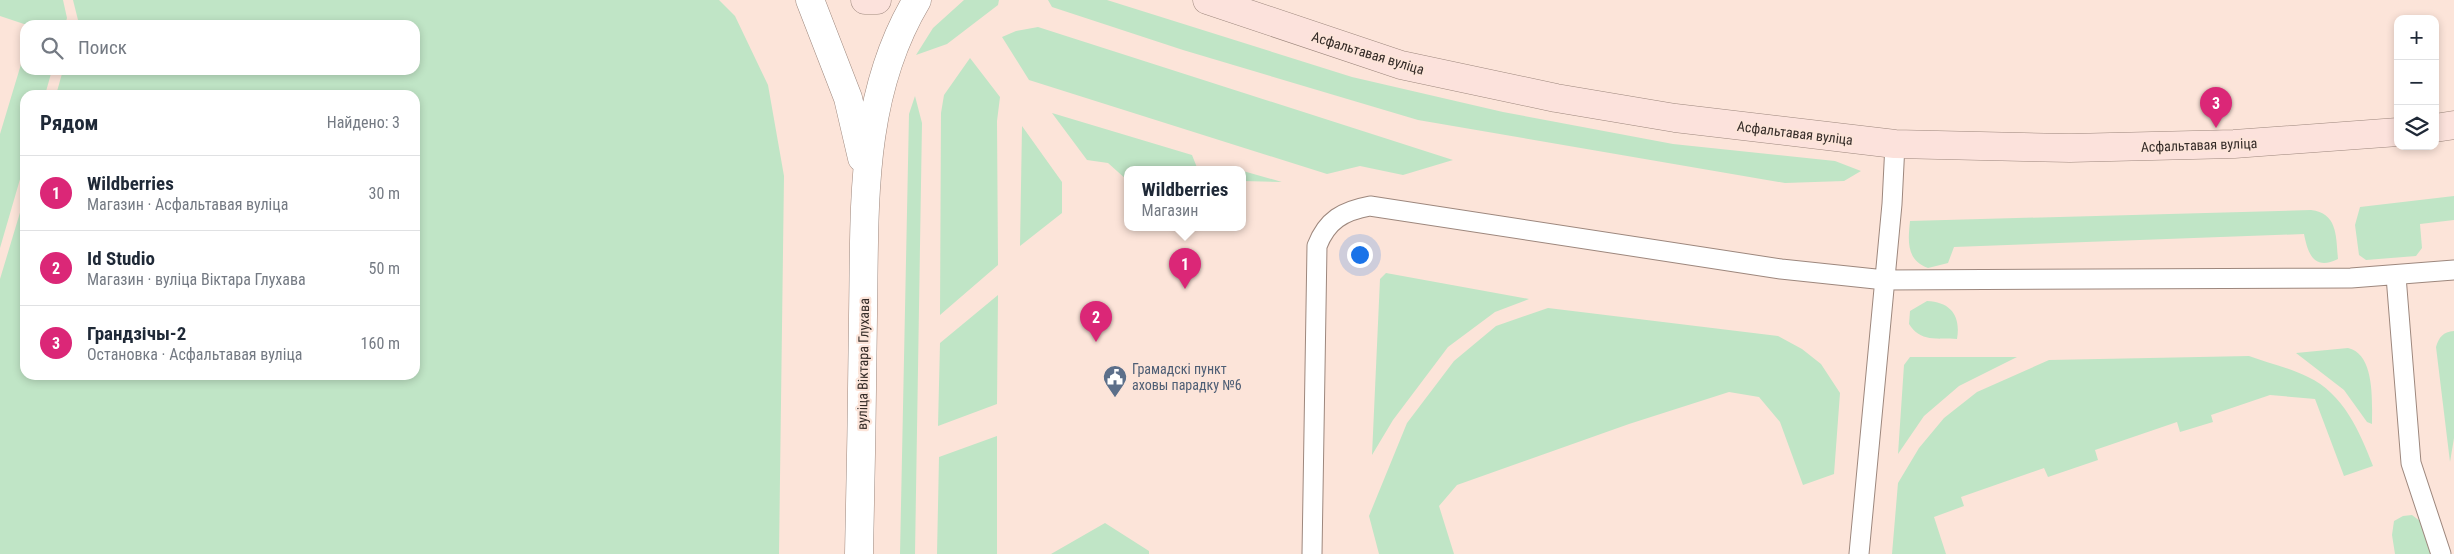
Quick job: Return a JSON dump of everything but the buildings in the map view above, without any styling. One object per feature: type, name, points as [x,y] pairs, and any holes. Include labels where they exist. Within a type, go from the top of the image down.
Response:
[{"type":"street","name":"вуліца Віктара Глухава","points":[[810,0],[848,98],[866,174]]},
{"type":"street","points":[[865,0],[877,0]]},
{"type":"street","name":"вуліца Віктара Глухава","points":[[860,554],[866,174],[875,110],[888,58],[901,27],[917,0]]},
{"type":"street","name":"Асфальтавая вуліца","points":[[1207,0],[1421,70],[1556,98],[1676,118],[1895,144],[2099,148],[2234,144],[2394,132]]},
{"type":"street","points":[[2439,128],[2454,126]]},
{"type":"lane","points":[[1859,554],[1895,144]]},
{"type":"lane","points":[[1312,554],[1317,246],[1323,230],[1350,210],[1370,206],[1781,269],[1884,280],[2351,278],[2454,270]]},
{"type":"lane","points":[[2396,276],[2412,464],[2442,554]]},
{"type":"green space","points":[[0,0],[63,0],[67,18],[66,20],[20,20],[20,23],[0,16]]},
{"type":"green space","points":[[73,0],[719,0],[735,16],[768,85],[784,176],[779,554],[0,554],[0,279],[20,213],[20,380],[420,380],[420,90],[57,90],[62,75],[420,75],[420,20],[78,20]]},
{"type":"green space","points":[[964,0],[999,0],[998,5],[947,44],[916,55],[933,28]]},
{"type":"green space","points":[[1048,0],[1107,0],[1352,77],[1503,112],[1673,144],[1835,161],[1861,171],[1844,181],[1785,183],[1418,120],[1183,50],[1052,7]]},
{"type":"green space","points":[[1038,27],[1453,160],[1403,175],[1360,166],[1327,174],[1029,80],[1002,37],[1016,31]]},
{"type":"green space","points":[[970,58],[1000,97],[997,121],[998,265],[940,315],[941,113],[944,95]]},
{"type":"green space","points":[[20,68],[20,75],[51,75],[46,90],[20,90],[20,179],[0,248],[0,134]]},
{"type":"green space","points":[[915,96],[922,123],[915,554],[900,554],[909,114]]},
{"type":"green space","points":[[1052,113],[1192,155],[1196,166],[1124,166],[1124,177],[1108,163],[1087,160]]},
{"type":"green space","points":[[1022,126],[1062,182],[1062,213],[1020,246]]},
{"type":"green space","points":[[1246,172],[1282,182],[1246,181]]},
{"type":"green space","points":[[2454,196],[2454,220],[2420,224],[2422,248],[2416,256],[2366,260],[2359,255],[2355,225],[2360,207]]},
{"type":"green space","points":[[2311,210],[2320,212],[2331,221],[2336,235],[2338,259],[2330,262],[2318,262],[2310,254],[2304,234],[1954,247],[1948,263],[1928,268],[1921,265],[1912,255],[1909,243],[1910,221]]},
{"type":"green space","points":[[1386,273],[1529,299],[1495,312],[1448,347],[1393,420],[1372,455],[1380,279]]},
{"type":"green space","points":[[998,295],[997,404],[938,426],[940,343]]},
{"type":"green space","points":[[1927,301],[1948,307],[1956,317],[1957,339],[1930,338],[1913,330],[1909,324],[1910,311]]},
{"type":"green space","points":[[1548,308],[1778,336],[1802,349],[1821,364],[1840,393],[1834,474],[1803,485],[1780,422],[1759,397],[1729,392],[1629,424],[1457,485],[1439,506],[1454,554],[1379,554],[1369,516],[1407,423],[1454,361],[1496,326]]},
{"type":"green space","points":[[2454,331],[2454,438],[2450,462],[2436,347],[2442,336]]},
{"type":"green space","points":[[2348,348],[2357,352],[2363,359],[2367,369],[2372,391],[2372,424],[2367,422],[2344,390],[2296,353]]},
{"type":"green space","points":[[2249,356],[2308,377],[2331,393],[2341,403],[2356,427],[2373,466],[2344,476],[2315,399],[2270,395],[2211,415],[2213,422],[2180,432],[2177,422],[2095,450],[2098,460],[2048,477],[2044,468],[1961,497],[1964,506],[1934,517],[1946,554],[1892,554],[1898,483],[1919,448],[1944,418],[1977,392],[2049,360]]},
{"type":"green space","points":[[1910,357],[2017,357],[1959,386],[1924,416],[1898,454],[1904,365]]},
{"type":"green space","points":[[997,436],[997,554],[937,554],[939,457]]},
{"type":"green space","points":[[2412,515],[2420,521],[2431,554],[2395,554],[2392,535],[2394,521],[2403,516]]},
{"type":"green space","points":[[1105,523],[1149,551],[1149,554],[1051,554]]},
{"type":"place","name":"Грандзічы-2","points":[[2216,128]]},
{"type":"place","name":"Wildberries","points":[[1185,289]]},
{"type":"place","name":"Id Studio","points":[[1096,342]]},
{"type":"place","name":"Грамадскі пункт аховы парадку №6","points":[[1115,398]]}]
